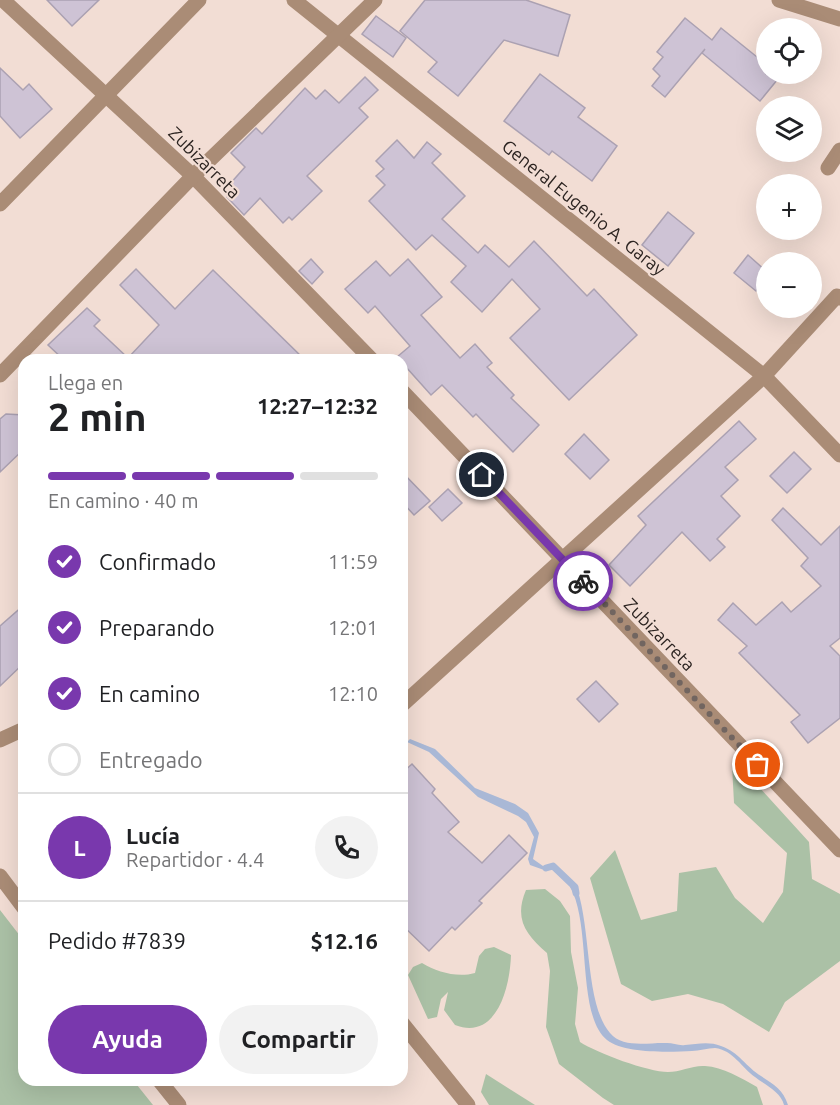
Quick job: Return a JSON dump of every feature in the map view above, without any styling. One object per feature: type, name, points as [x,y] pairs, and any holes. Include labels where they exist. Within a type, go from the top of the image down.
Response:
[{"type":"street","name":"Zubizarreta","points":[[3,0],[193,176],[366,354]]},
{"type":"street","points":[[0,204],[199,0]]},
{"type":"street","name":"General Eugenio A. Garay","points":[[294,0],[764,376],[840,455]]},
{"type":"street","points":[[20,354],[193,176],[375,0]]},
{"type":"street","points":[[779,0],[840,19]]},
{"type":"street","points":[[828,168],[840,150]]},
{"type":"street","points":[[408,699],[764,376],[837,296],[840,298]]},
{"type":"street","points":[[0,375],[18,356]]},
{"type":"street","name":"Zubizarreta","points":[[408,397],[840,850]]},
{"type":"street","points":[[0,740],[18,732]]},
{"type":"street","points":[[0,876],[18,900]]},
{"type":"street","points":[[408,1030],[468,1105]]},
{"type":"street","points":[[164,1086],[179,1105]]},
{"type":"green space","points":[[732,765],[760,788],[809,842],[812,879],[840,894],[840,961],[785,1002],[769,1032],[723,1004],[688,994],[652,1001],[621,984],[590,878],[615,850],[641,920],[677,911],[679,873],[716,867],[735,898],[763,923],[783,892],[787,853],[734,803]]},
{"type":"green space","points":[[545,889],[560,901],[570,916],[571,952],[578,988],[575,1024],[580,1042],[648,1069],[673,1072],[700,1066],[725,1071],[757,1087],[763,1105],[614,1105],[559,1064],[546,1027],[550,971],[547,953],[528,932],[521,909],[526,890]]},
{"type":"green space","points":[[0,910],[18,933],[18,1086],[138,1086],[153,1105],[0,1105]]},
{"type":"green space","points":[[494,947],[511,955],[504,995],[491,1018],[481,1025],[469,1028],[455,1025],[444,1010],[448,992],[441,999],[437,1017],[428,1019],[408,975],[413,967],[422,963],[447,973],[461,975],[475,973],[479,956],[485,949]]},
{"type":"green space","points":[[486,1074],[535,1105],[489,1105],[481,1092]]},
{"type":"water","points":[[410,739],[435,749],[475,788],[515,804],[528,813],[539,833],[533,859],[543,866],[557,865],[554,869],[544,870],[530,865],[528,859],[534,837],[526,822],[478,797],[429,752],[408,741]]},
{"type":"water","points":[[575,883],[584,920],[596,1003],[610,1033],[622,1041],[637,1044],[717,1044],[733,1052],[778,1088],[788,1105],[784,1105],[776,1093],[721,1049],[648,1051],[625,1048],[607,1040],[597,1028],[591,1011],[581,923],[577,903],[570,887]]},
{"type":"building","points":[[47,0],[99,0],[72,26]]},
{"type":"building","points":[[425,0],[526,0],[570,15],[558,56],[504,40],[458,96],[428,72],[437,62],[400,31]]},
{"type":"building","points":[[376,16],[406,38],[393,57],[362,34]]},
{"type":"building","points":[[685,18],[712,40],[721,28],[756,56],[756,84],[774,84],[764,96],[756,98],[702,53],[705,49],[665,97],[652,86],[660,76],[653,69],[663,57],[657,52]]},
{"type":"building","points":[[0,68],[23,90],[29,84],[52,109],[20,138],[0,116]]},
{"type":"building","points":[[540,74],[585,108],[578,117],[617,146],[592,181],[552,151],[549,155],[504,121]]},
{"type":"building","points":[[365,77],[378,90],[359,108],[368,117],[307,176],[322,191],[292,220],[289,217],[283,223],[260,198],[244,215],[227,197],[233,189],[229,185],[245,167],[231,153],[256,128],[262,134],[305,88],[316,99],[325,90],[339,103]]},
{"type":"building","points":[[397,140],[414,158],[427,142],[441,154],[432,163],[465,196],[442,219],[478,253],[485,245],[509,267],[534,241],[587,296],[594,289],[637,335],[569,400],[510,338],[540,309],[512,279],[482,312],[451,282],[466,266],[432,235],[416,250],[369,201],[385,185],[376,176],[384,169],[376,161]]},
{"type":"building","points":[[668,212],[694,233],[668,266],[642,245]]},
{"type":"building","points":[[748,255],[756,262],[756,291],[734,273]]},
{"type":"building","points":[[311,259],[323,272],[312,284],[299,271]]},
{"type":"building","points":[[408,259],[442,297],[421,315],[460,358],[475,344],[492,363],[487,367],[514,395],[511,398],[539,425],[513,452],[476,414],[473,417],[442,385],[431,395],[408,369],[408,354],[401,354],[410,346],[375,306],[368,313],[345,289],[376,261],[390,276]]},
{"type":"building","points":[[136,269],[175,309],[213,270],[299,354],[132,354],[159,325],[120,285]]},
{"type":"building","points":[[87,308],[100,320],[94,326],[124,354],[58,354],[48,345]]},
{"type":"building","points":[[6,414],[18,415],[18,455],[0,472],[0,419]]},
{"type":"building","points":[[739,421],[756,439],[725,467],[738,480],[721,496],[740,516],[717,539],[725,547],[710,561],[682,532],[630,586],[609,565],[646,525],[638,516]]},
{"type":"building","points":[[584,434],[609,460],[590,479],[565,454]]},
{"type":"building","points":[[794,452],[811,469],[787,493],[770,476]]},
{"type":"building","points":[[408,478],[430,501],[414,515],[408,508]]},
{"type":"building","points":[[448,489],[462,503],[442,521],[429,507]]},
{"type":"building","points":[[783,508],[821,545],[840,526],[840,638],[830,646],[840,656],[840,718],[808,743],[791,722],[800,715],[739,653],[747,646],[718,620],[733,603],[756,625],[782,602],[791,612],[821,586],[801,566],[808,558],[772,520]]},
{"type":"building","points":[[18,610],[18,669],[0,686],[0,626]]},
{"type":"building","points":[[596,681],[618,704],[599,722],[577,699]]},
{"type":"building","points":[[412,764],[435,789],[432,793],[459,822],[448,832],[482,863],[509,835],[527,853],[479,901],[482,903],[455,930],[452,927],[429,951],[408,931],[408,768]]},
{"type":"waterway","points":[[546,868],[553,866],[575,887],[576,893]]},
{"type":"way so far","points":[[583,581],[758,765]]},
{"type":"route","points":[[482,475],[583,581]]}]
